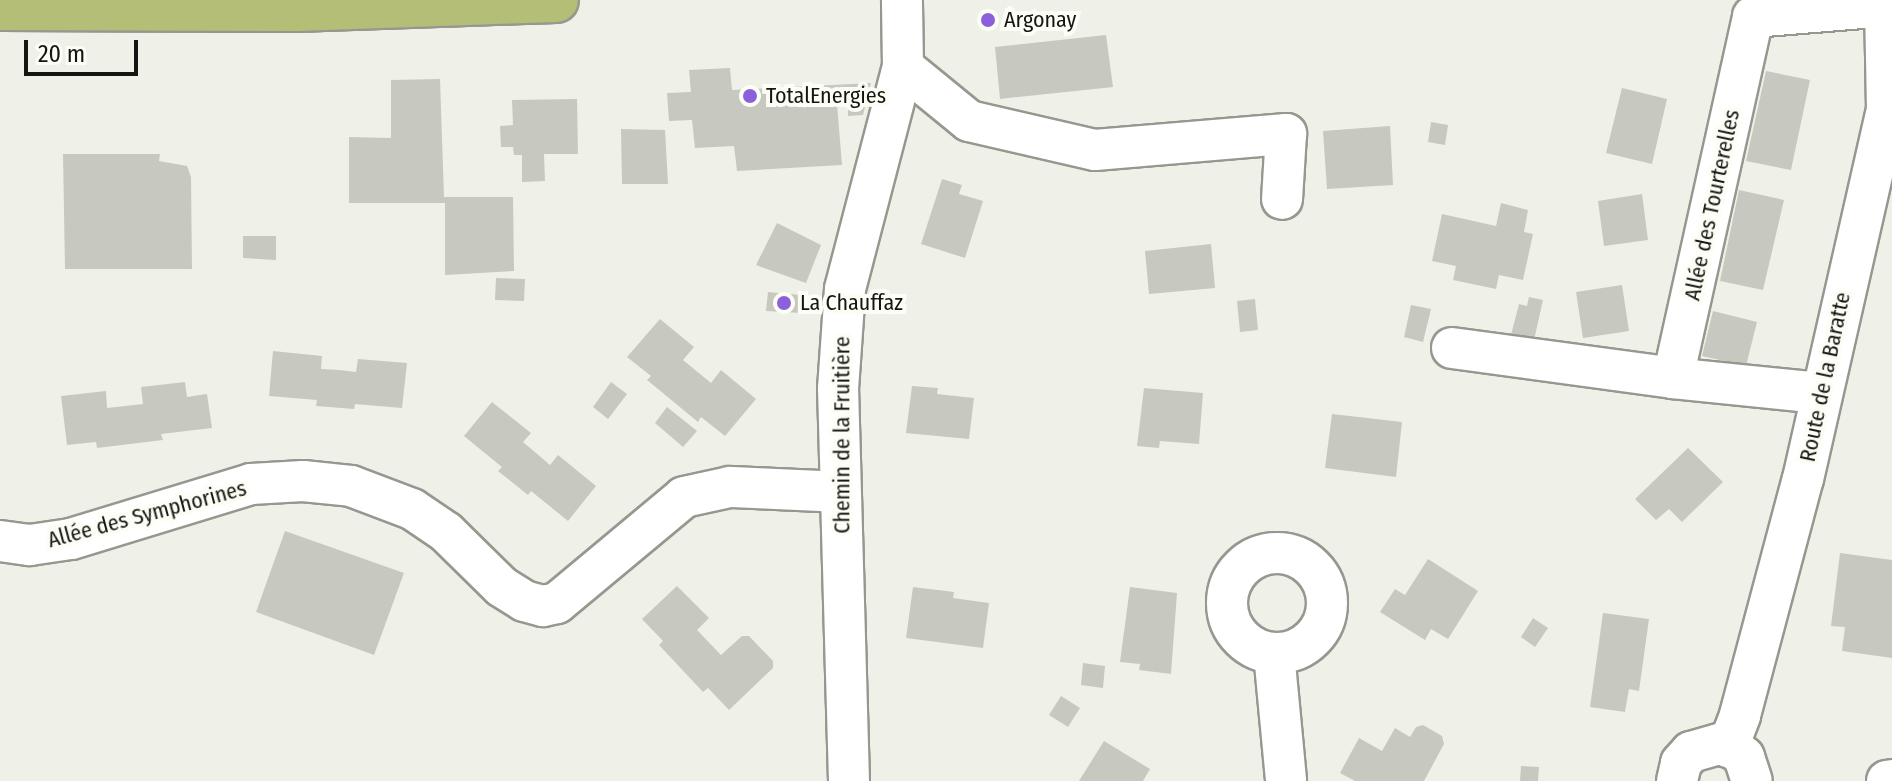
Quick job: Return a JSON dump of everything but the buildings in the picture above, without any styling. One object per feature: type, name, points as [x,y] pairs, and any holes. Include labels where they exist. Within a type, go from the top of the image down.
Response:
[{"type":"main road","points":[[0,8],[296,9],[556,0]]},
{"type":"street","name":"Chemin de la Fruitière","points":[[849,781],[838,389],[845,289],[903,67],[902,0]]},
{"type":"street","name":"Route de la Baratte","points":[[1728,747],[1740,715],[1799,495],[1820,393],[1889,109],[1886,3]]},
{"type":"street","name":"Allée des Tourterelles","points":[[1673,378],[1753,17],[1886,3]]},
{"type":"street","points":[[903,67],[969,121],[1095,150],[1286,134],[1282,199]]},
{"type":"street","points":[[1452,348],[1673,378],[1820,393]]},
{"type":"street","name":"Allée des Symphorines","points":[[0,541],[30,545],[71,539],[251,484],[303,481],[351,486],[412,509],[446,532],[502,587],[524,601],[543,606],[557,603],[684,497],[730,487],[839,492]]},
{"type":"street","points":[[1274,653],[1286,781]]},
{"type":"street","points":[[1677,781],[1681,763],[1691,752],[1704,745],[1728,747],[1744,757],[1752,781]]},
{"type":"place","name":"Argonay","points":[[988,20]]},
{"type":"place","name":"TotalEnergies","points":[[750,96]]},
{"type":"place","name":"La Chauffaz","points":[[784,303]]}]
